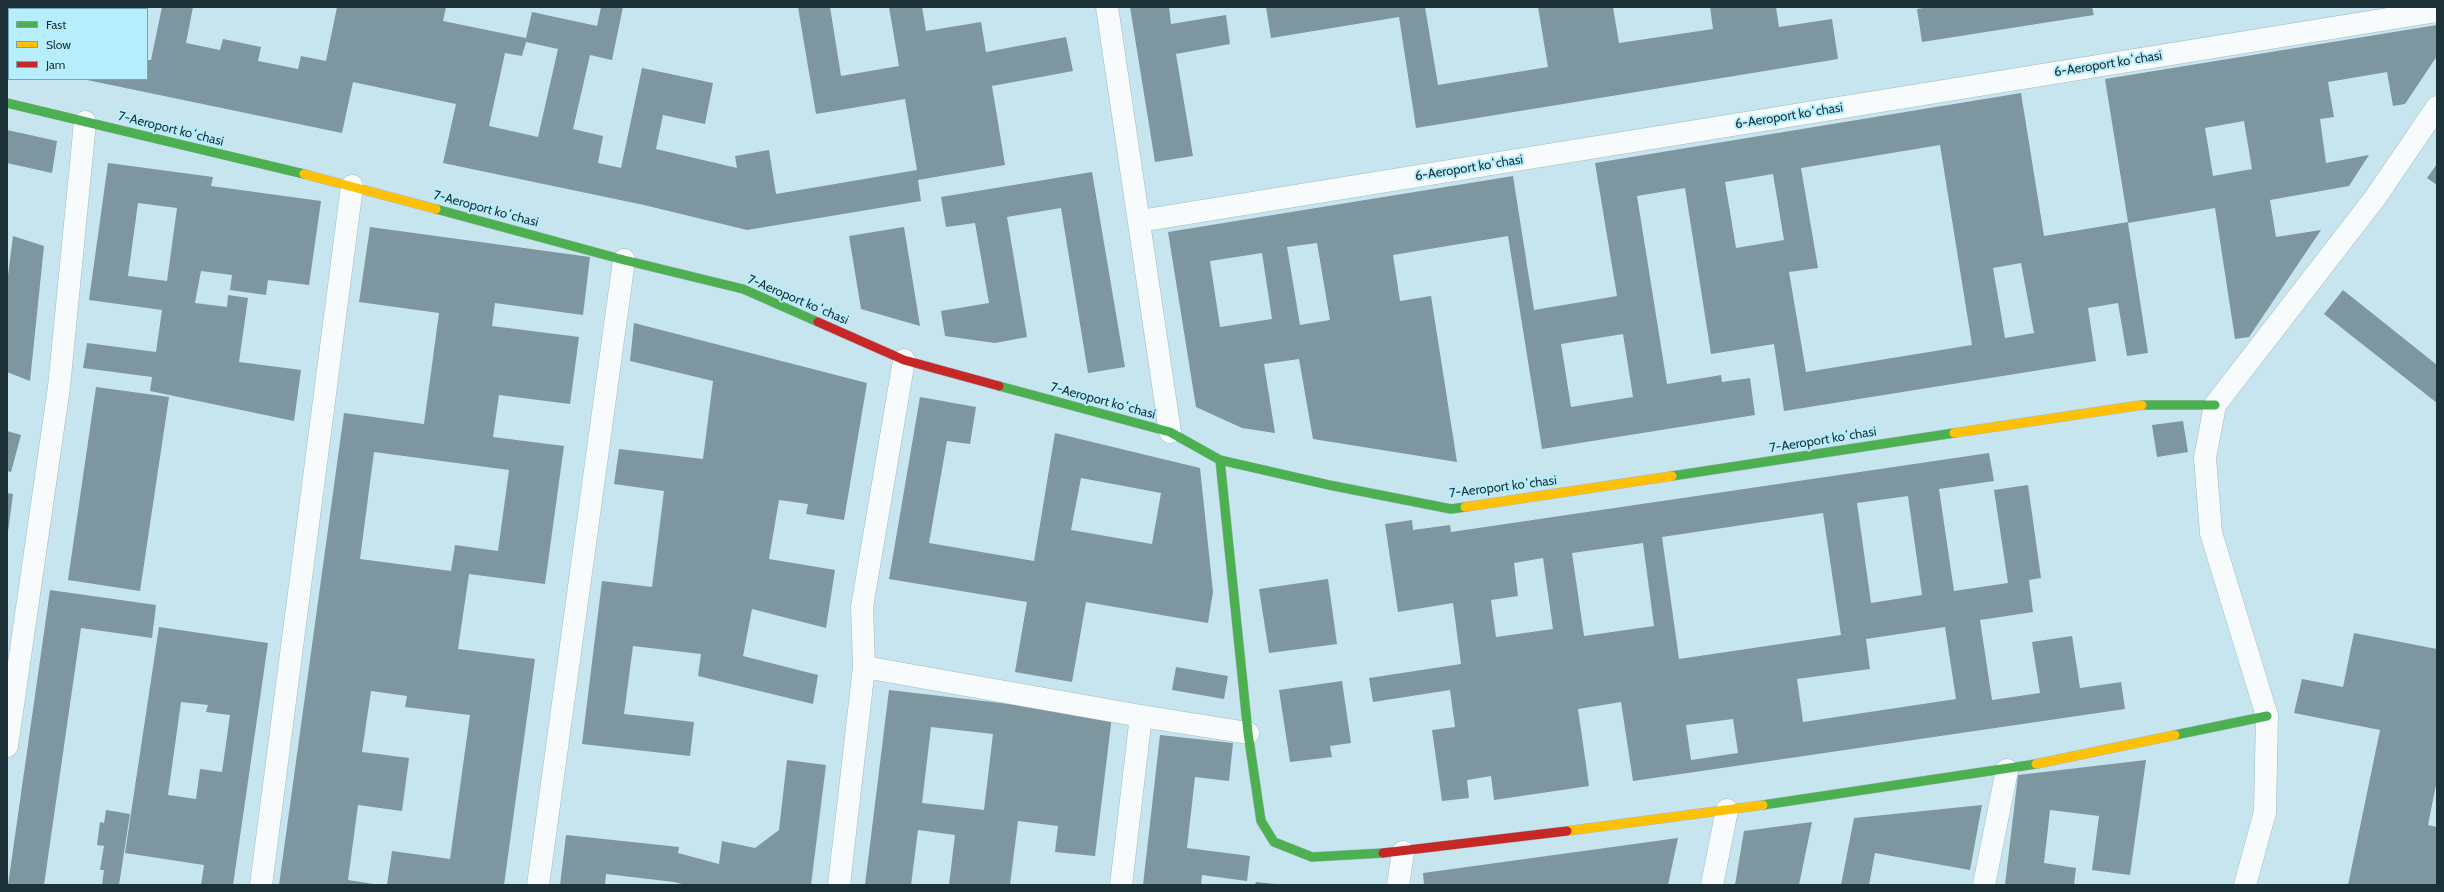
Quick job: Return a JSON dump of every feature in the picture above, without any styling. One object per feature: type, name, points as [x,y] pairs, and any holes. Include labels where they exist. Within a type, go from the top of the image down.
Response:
[{"type":"street","points":[[1107,7],[1140,221],[1170,432]]},
{"type":"street","name":"6-Aeroport koʻchasi","points":[[1140,221],[2437,11]]},
{"type":"street","name":"7-Aeroport koʻchasi","points":[[7,102],[352,186],[624,260],[743,289],[904,360],[1170,432],[1220,460],[1328,485],[1451,509],[2152,403],[2215,405]]},
{"type":"street","points":[[2245,885],[2265,812],[2267,716],[2211,533],[2205,458],[2215,405],[2375,198],[2437,107]]},
{"type":"street","points":[[7,746],[59,387],[85,122]]},
{"type":"street","points":[[261,885],[352,186]]},
{"type":"street","points":[[538,885],[624,260]]},
{"type":"street","points":[[839,885],[864,667],[862,607],[904,360]]},
{"type":"street","points":[[1220,460],[1248,733],[1261,821],[1274,842],[1312,857],[1402,852],[1727,810],[2007,770],[2267,716]]},
{"type":"street","points":[[864,667],[1141,716],[1248,733]]},
{"type":"street","points":[[1121,885],[1141,716]]},
{"type":"street","points":[[1984,885],[2007,770]]},
{"type":"street","points":[[1712,885],[1727,810]]},
{"type":"street","points":[[1398,885],[1402,852]]},
{"type":"building","points":[[7,7],[12,7],[8,8],[8,26]]},
{"type":"building","points":[[73,7],[108,7],[108,8]]},
{"type":"building","points":[[162,7],[193,7],[186,43],[220,50],[223,39],[261,47],[258,61],[298,69],[301,56],[326,61],[337,7],[446,7],[443,21],[526,38],[532,12],[597,26],[601,7],[623,7],[612,60],[590,55],[573,129],[603,136],[598,163],[621,168],[642,68],[713,83],[705,124],[663,115],[656,149],[737,168],[735,156],[769,150],[776,194],[917,170],[905,99],[816,114],[798,7],[830,7],[841,76],[899,66],[889,7],[922,7],[926,31],[981,22],[986,52],[1066,37],[1073,71],[992,86],[1005,165],[918,180],[921,201],[747,230],[644,205],[443,163],[456,104],[353,82],[342,133],[87,80],[148,80],[148,60],[151,60]],"holes":[[[526,42],[558,49],[538,137],[489,126],[505,53],[522,56]]]},
{"type":"building","points":[[1130,7],[1169,7],[1171,24],[1226,15],[1230,44],[1176,54],[1193,156],[1155,162]]},
{"type":"building","points":[[1266,7],[1425,7],[1438,85],[1548,67],[1538,7],[1613,7],[1619,43],[1713,29],[1710,7],[1776,7],[1779,27],[1832,19],[1838,59],[1416,128],[1399,17],[1271,38]]},
{"type":"building","points":[[1928,7],[2092,7],[2094,15],[1922,42],[1917,9]]},
{"type":"building","points":[[2437,25],[2437,56],[2405,104],[2393,106],[2387,72],[2328,82],[2334,117],[2320,119],[2326,163],[2369,155],[2349,186],[2270,200],[2276,237],[2321,230],[2249,337],[2235,339],[2215,208],[2128,223],[2148,353],[2127,356],[2118,303],[2088,308],[2096,361],[1784,411],[1774,344],[1711,354],[1685,188],[1637,196],[1667,384],[1721,375],[1722,382],[1750,378],[1755,415],[1542,449],[1508,236],[1393,255],[1400,301],[1431,296],[1457,462],[1313,439],[1299,359],[1264,364],[1275,433],[1242,428],[1196,407],[1168,232],[1513,176],[1534,310],[1617,296],[1595,163],[2021,93],[2044,236],[2128,222],[2105,79]],"holes":[[[2244,121],[2252,169],[2213,176],[2205,128]],[[1940,145],[1972,345],[1806,372],[1789,272],[1818,268],[1801,168]],[[1773,174],[1784,240],[1736,248],[1725,182]],[[1317,243],[1330,320],[1300,325],[1287,247]],[[1262,253],[1272,319],[1220,327],[1210,261]],[[2021,263],[2034,333],[2005,338],[1993,268]],[[1623,334],[1633,397],[1571,407],[1561,344]]]},
{"type":"building","points":[[7,30],[8,63],[7,63]]},
{"type":"building","points":[[7,130],[57,141],[52,173],[7,163]]},
{"type":"building","points":[[108,163],[213,177],[211,186],[321,201],[309,285],[268,280],[266,295],[230,290],[232,275],[201,271],[195,303],[227,307],[228,295],[248,298],[239,362],[301,370],[294,421],[150,391],[152,377],[83,368],[87,343],[156,352],[162,310],[89,300]],"holes":[[[138,203],[177,208],[167,281],[128,276]]]},
{"type":"building","points":[[2437,164],[2437,185],[2427,178]]},
{"type":"building","points":[[1092,172],[1125,367],[1088,373],[1061,208],[1007,217],[1027,337],[995,343],[945,336],[941,311],[989,303],[975,223],[946,227],[941,197]]},
{"type":"building","points":[[370,227],[590,257],[583,315],[495,303],[492,326],[579,337],[570,404],[499,395],[493,437],[564,446],[545,584],[469,574],[458,649],[535,659],[504,885],[387,885],[392,851],[450,859],[470,715],[405,707],[407,696],[371,691],[362,752],[409,758],[402,811],[358,805],[348,880],[380,885],[279,885],[344,413],[424,424],[439,313],[359,302]],"holes":[[[374,452],[509,470],[498,551],[455,545],[451,571],[360,559]]]},
{"type":"building","points":[[904,227],[920,326],[861,309],[849,236]]},
{"type":"building","points":[[13,236],[44,246],[30,381],[7,372],[7,283]]},
{"type":"building","points":[[2343,290],[2437,365],[2437,403],[2324,314]]},
{"type":"building","points":[[634,323],[867,383],[844,520],[806,514],[808,504],[779,500],[769,559],[835,570],[826,628],[752,609],[743,656],[818,675],[813,704],[698,676],[701,654],[633,646],[624,714],[694,722],[690,756],[582,744],[602,581],[652,587],[664,491],[614,484],[619,449],[703,459],[713,381],[630,361]]},
{"type":"building","points":[[96,387],[169,397],[140,591],[68,580]]},
{"type":"building","points":[[920,397],[976,407],[970,444],[947,441],[929,543],[1034,561],[1055,433],[1200,468],[1213,592],[1208,623],[1086,602],[1072,682],[1015,672],[1027,602],[889,579]],"holes":[[[1081,478],[1161,493],[1152,544],[1071,530]]]},
{"type":"building","points":[[2183,421],[2188,452],[2157,457],[2152,425]]},
{"type":"building","points":[[7,431],[21,435],[11,472],[7,471]]},
{"type":"building","points":[[1989,453],[1994,481],[1939,489],[1954,591],[2008,583],[1994,490],[2028,485],[2041,578],[2029,580],[2033,612],[1980,620],[1992,700],[2040,693],[2032,642],[2072,636],[2080,688],[2121,682],[2125,709],[1633,781],[1621,702],[1578,709],[1589,786],[1494,800],[1491,776],[1467,780],[1469,798],[1442,801],[1432,730],[1455,727],[1450,690],[1373,702],[1369,678],[1461,664],[1453,603],[1398,612],[1385,524],[1412,520],[1413,530],[1450,525],[1451,532]],"holes":[[[1908,496],[1922,595],[1871,603],[1857,503]],[[1823,513],[1841,635],[1679,659],[1662,537]],[[1643,543],[1654,626],[1584,636],[1572,553]],[[1543,558],[1553,629],[1496,637],[1491,600],[1518,596],[1514,563]],[[1945,627],[1956,699],[1803,722],[1797,679],[1870,669],[1866,639]],[[1733,719],[1738,753],[1691,760],[1686,725]]]},
{"type":"building","points":[[7,493],[13,494],[8,532],[7,532]]},
{"type":"building","points":[[1328,579],[1337,644],[1269,653],[1259,589]]},
{"type":"building","points":[[50,590],[156,605],[152,638],[81,628],[44,885],[8,885]]},
{"type":"building","points":[[159,627],[268,643],[233,885],[201,885],[204,865],[125,853]],"holes":[[[181,702],[208,705],[206,712],[230,715],[222,772],[200,769],[196,799],[168,795]]]},
{"type":"building","points":[[2354,633],[2437,649],[2437,780],[2428,825],[2437,827],[2437,885],[2348,885],[2380,730],[2294,713],[2302,679],[2343,687]]},
{"type":"building","points":[[1176,667],[1228,676],[1224,699],[1172,690]]},
{"type":"building","points":[[1342,681],[1351,743],[1330,746],[1332,757],[1290,762],[1279,690]]},
{"type":"building","points":[[889,690],[1112,716],[1095,856],[1055,852],[1058,826],[1018,821],[1010,885],[949,885],[955,835],[918,830],[911,885],[865,885]],"holes":[[[931,727],[993,734],[984,810],[922,803]]]},
{"type":"building","points":[[1160,735],[1233,743],[1229,781],[1195,777],[1187,848],[1250,856],[1247,881],[1202,875],[1201,885],[1143,885]]},
{"type":"building","points":[[787,760],[826,765],[811,885],[686,885],[674,882],[606,874],[605,885],[560,885],[566,835],[679,847],[678,853],[719,864],[722,841],[755,848],[779,830]]},
{"type":"building","points":[[2146,760],[2130,875],[2092,870],[2099,816],[2050,810],[2044,863],[2076,868],[2074,885],[2005,885],[2018,775]]},
{"type":"building","points":[[1982,805],[1970,870],[1875,853],[1869,885],[1841,885],[1854,818]]},
{"type":"building","points":[[106,810],[130,814],[119,885],[102,885],[104,870],[100,870],[104,846],[97,845],[100,822],[104,823]]},
{"type":"building","points":[[1812,822],[1799,885],[1735,885],[1744,831]]},
{"type":"building","points":[[1678,838],[1668,885],[1424,885],[1423,873]]},
{"type":"building","points":[[1256,882],[1276,884],[1276,885],[1255,885]]},
{"type":"traffic: fast","points":[[7,103],[304,174]]},
{"type":"traffic: fast","points":[[436,209],[624,260],[743,289],[818,322]]},
{"type":"traffic: fast","points":[[999,386],[1170,432],[1220,460],[1329,485],[1451,509],[1465,507]]},
{"type":"traffic: fast","points":[[2142,405],[2215,405]]},
{"type":"traffic: fast","points":[[1672,476],[1954,433]]},
{"type":"traffic: fast","points":[[1220,460],[1248,733],[1261,821],[1274,842],[1312,857],[1383,853]]},
{"type":"traffic: fast","points":[[2175,735],[2267,716]]},
{"type":"traffic: fast","points":[[1763,805],[2036,764]]},
{"type":"traffic: slow","points":[[304,174],[436,209]]},
{"type":"traffic: slow","points":[[1954,433],[2142,405]]},
{"type":"traffic: slow","points":[[1465,507],[1672,476]]},
{"type":"traffic: slow","points":[[2036,764],[2175,735]]},
{"type":"traffic: slow","points":[[1567,831],[1763,805]]},
{"type":"traffic: jam","points":[[818,322],[904,360],[999,386]]},
{"type":"traffic: jam","points":[[1383,853],[1567,831]]}]
